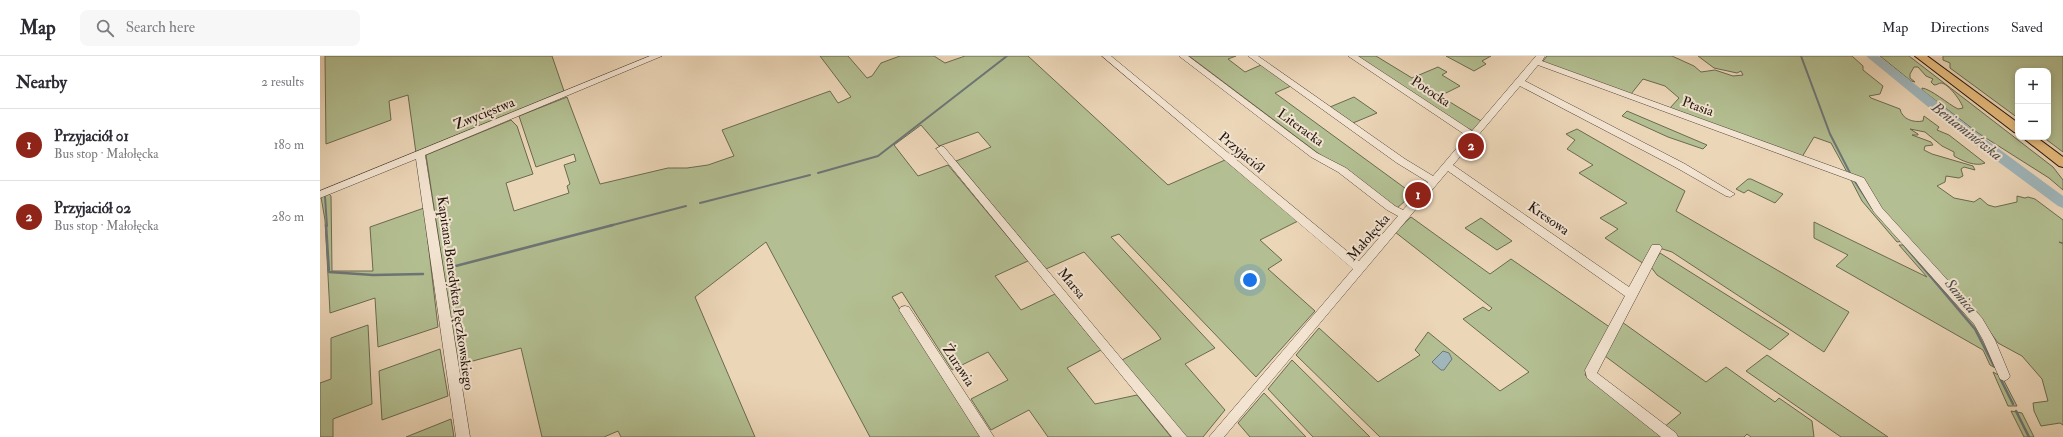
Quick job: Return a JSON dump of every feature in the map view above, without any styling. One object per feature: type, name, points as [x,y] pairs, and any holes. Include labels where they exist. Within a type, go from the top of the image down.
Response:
[{"type":"main road","points":[[1920,56],[2015,127]]},
{"type":"main road","points":[[2032,140],[2063,163]]},
{"type":"street","name":"Zwycięstwa","points":[[320,195],[658,56]]},
{"type":"street","name":"Przyjaciół","points":[[1106,56],[1361,269]]},
{"type":"street","name":"Literacka","points":[[1182,56],[1314,155],[1342,170],[1391,208],[1406,216]]},
{"type":"street","points":[[1252,56],[1401,161],[1435,182]]},
{"type":"street","name":"Potocka","points":[[1352,56],[1474,136]]},
{"type":"street","name":"Małołęcka","points":[[1216,437],[1539,59]]},
{"type":"street","name":"Ptasia","points":[[1539,59],[1860,180],[1878,210],[1978,321],[1989,340],[2004,376]]},
{"type":"street","points":[[1520,82],[1681,166],[1730,194]]},
{"type":"street","name":"Marsa","points":[[941,149],[1180,437]]},
{"type":"street","name":"Kapitana Benedykta Pęczkowskiego","points":[[420,154],[463,437]]},
{"type":"street","name":"Kresowa","points":[[1448,166],[1632,295]]},
{"type":"street","points":[[1656,248],[1591,370],[1591,375],[1671,437]]},
{"type":"street","name":"Żurawia","points":[[905,310],[986,437]]},
{"type":"green space","points":[[325,56],[552,56],[564,91],[416,153],[408,95],[389,101],[391,120],[326,144]]},
{"type":"green space","points":[[820,56],[848,56],[867,78],[872,76],[881,63],[900,56],[934,56],[945,63],[965,56],[1028,56],[1168,185],[1225,160],[1298,221],[1260,240],[1282,260],[1268,269],[1315,311],[1256,377],[1119,234],[1111,237],[1215,348],[1185,364],[1225,410],[1203,437],[1186,437],[1122,360],[1161,339],[1156,332],[1084,252],[1046,269],[956,161],[991,147],[978,132],[939,146],[921,125],[894,145],[918,176],[948,165],[1028,261],[995,276],[1021,310],[1055,294],[1101,350],[1067,368],[1095,404],[1137,395],[1171,437],[1048,437],[1029,410],[991,430],[971,399],[1008,380],[988,352],[952,370],[902,292],[892,297],[981,437],[870,437],[766,242],[695,297],[755,437],[621,437],[618,431],[604,437],[542,437],[521,348],[458,365],[426,155],[511,120],[517,126],[533,174],[506,183],[514,211],[569,193],[567,186],[570,184],[564,165],[576,161],[574,154],[536,167],[519,116],[567,97],[600,184],[668,168],[687,168],[708,165],[734,156],[722,130],[830,91],[838,103],[851,97]]},
{"type":"green space","points":[[1189,56],[1236,56],[1228,59],[1245,72],[1261,65],[1291,86],[1275,93],[1413,194],[1397,208],[1327,160]]},
{"type":"green space","points":[[1354,56],[1376,56],[1412,78],[1438,67],[1447,72],[1442,75],[1460,86],[1440,96],[1481,121],[1473,131],[1463,126]]},
{"type":"green space","points":[[1446,56],[1491,56],[1482,61],[1486,64],[1474,71]]},
{"type":"green space","points":[[1547,56],[1672,56],[1694,66],[1701,72],[1715,70],[1733,76],[1743,75],[1741,71],[1737,73],[1714,68],[1698,56],[1852,56],[1863,66],[1863,70],[1883,86],[1880,94],[1869,96],[1871,98],[1900,109],[1908,120],[1923,121],[1924,116],[1939,127],[1937,130],[1949,135],[1985,163],[1973,164],[1961,160],[1954,156],[1954,152],[1942,146],[1925,132],[1910,129],[1918,134],[1912,135],[1931,142],[1933,145],[1925,146],[1924,150],[1932,154],[1973,166],[1975,170],[1964,167],[1961,169],[1963,176],[1959,178],[1946,176],[1945,182],[1937,186],[1954,198],[1974,202],[1980,198],[1988,205],[1995,207],[2017,202],[2017,196],[2025,198],[2028,197],[2035,199],[2063,220],[2063,243],[2059,242],[2063,244],[2063,425],[2060,423],[2041,426],[2034,411],[2033,403],[2048,401],[2042,379],[2022,356],[1998,343],[1985,325],[1873,200],[1863,178],[1848,174],[1831,143],[1814,137],[1802,157],[1670,108],[1679,98],[1665,86],[1643,79],[1631,94],[1545,63],[1543,61]]},
{"type":"green space","points":[[1880,56],[1909,56],[2015,138],[2015,140],[2018,140],[2053,167],[2063,180],[2063,190],[2049,178],[1978,133],[1922,90],[1922,88],[1930,91],[1958,109],[1963,108],[1957,97],[1947,86],[1941,83],[1934,85],[1931,82],[1933,79],[1926,76],[1918,67],[1914,67],[1910,74],[1910,78],[1915,82],[1911,81]]},
{"type":"green space","points":[[1943,56],[2063,56],[2063,152],[2047,140],[2051,140],[2051,68],[2015,68],[2015,116],[1950,68],[1950,63],[1943,60]]},
{"type":"green space","points":[[1354,97],[1377,113],[1353,123],[1330,107]]},
{"type":"green space","points":[[1627,111],[1707,145],[1703,149],[1668,137],[1622,116]]},
{"type":"green space","points":[[1577,129],[1685,191],[1676,211],[1849,312],[1824,352],[1672,252],[1653,246],[1644,264],[1605,238],[1618,229],[1600,218],[1627,203],[1579,173],[1593,165],[1567,149],[1575,140],[1566,134]]},
{"type":"green space","points":[[1850,178],[1856,180],[1903,241],[1897,242],[1862,201]]},
{"type":"green space","points":[[1748,179],[1783,194],[1775,203],[1748,190],[1744,193],[1736,189]]},
{"type":"green space","points":[[329,194],[331,196],[332,271],[373,271],[370,227],[424,208],[438,327],[378,347],[375,298],[330,313],[325,220],[321,197]]},
{"type":"green space","points":[[1411,217],[1490,274],[1511,259],[1611,328],[1585,375],[1667,437],[1380,437],[1296,355],[1319,328],[1378,382],[1420,355],[1415,350],[1428,332],[1500,391],[1529,372],[1463,319],[1483,307],[1489,311],[1492,308],[1395,232]]},
{"type":"green space","points":[[1481,218],[1512,241],[1497,250],[1465,228]]},
{"type":"green space","points":[[1814,222],[1927,277],[1899,245],[1906,245],[1979,326],[1999,370],[1990,365],[1983,350],[1836,266],[1848,255],[1814,238]]},
{"type":"green space","points":[[1660,253],[1789,334],[1770,350],[1657,275],[1651,267]]},
{"type":"green space","points":[[1622,322],[1706,382],[1726,367],[1775,402],[1779,398],[1812,421],[1814,437],[1751,437],[1747,434],[1744,437],[1675,437],[1663,428],[1681,413],[1605,356]]},
{"type":"green space","points":[[368,325],[372,404],[333,419],[333,437],[320,437],[320,383],[331,379],[331,338]]},
{"type":"green space","points":[[440,349],[448,396],[382,420],[379,371]]},
{"type":"green space","points":[[1767,355],[1888,437],[1841,437],[1746,371]]},
{"type":"green space","points":[[1292,360],[1370,437],[1313,437],[1268,389]]},
{"type":"green space","points":[[1993,372],[2002,377],[2017,406],[2008,406]]},
{"type":"green space","points":[[1264,393],[1306,437],[1250,437],[1238,423]]},
{"type":"green space","points":[[2011,411],[2022,413],[2034,437],[2024,437]]},
{"type":"green space","points":[[451,419],[454,437],[406,437]]},
{"type":"water","points":[[1443,351],[1449,353],[1452,359],[1444,370],[1441,370],[1432,362]]},
{"type":"waterway","points":[[818,173],[878,156],[1007,56]]},
{"type":"waterway","name":"Samica","points":[[1801,56],[1830,134],[1851,175]]},
{"type":"waterway","name":"Beniaminówka","points":[[1872,56],[1971,135],[2063,203]]},
{"type":"waterway","points":[[700,203],[810,175]]},
{"type":"waterway","name":"Samica","points":[[1854,180],[1872,208]]},
{"type":"waterway","points":[[325,197],[327,226]]},
{"type":"waterway","points":[[609,226],[686,206]]},
{"type":"waterway","points":[[326,225],[329,272],[373,275],[423,274]]},
{"type":"waterway","points":[[448,268],[613,225]]},
{"type":"waterway","name":"Samica","points":[[1904,245],[1975,329],[1994,366]]},
{"type":"waterway","name":"Samica","points":[[2000,378],[2013,404]]},
{"type":"waterway","name":"Samica","points":[[2016,411],[2029,437]]},
{"type":"place","name":"Przyjaciół 02","points":[[1471,146]]},
{"type":"place","name":"Przyjaciół 01","points":[[1418,195]]}]
